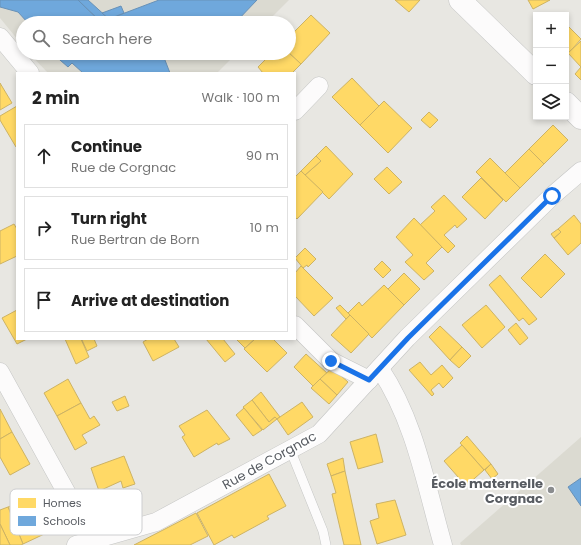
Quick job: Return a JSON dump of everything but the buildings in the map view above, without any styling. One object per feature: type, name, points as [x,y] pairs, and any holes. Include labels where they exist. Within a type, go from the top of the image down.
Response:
[{"type":"street","points":[[460,0],[533,71]]},
{"type":"street","points":[[0,37],[16,56]]},
{"type":"street","points":[[19,60],[29,72]]},
{"type":"street","points":[[296,110],[319,86]]},
{"type":"street","points":[[569,106],[581,118]]},
{"type":"street","name":"Rue de Corgnac","points":[[142,526],[156,522],[319,434],[430,316],[552,196],[581,171]]},
{"type":"street","points":[[296,326],[331,361],[374,375],[389,382],[407,418],[443,545]]},
{"type":"street","points":[[0,372],[58,489]]},
{"type":"street","name":"Rue de Corgnac","points":[[84,542],[109,535]]},
{"type":"lane","points":[[290,449],[323,531],[326,545]]},
{"type":"shaded area","points":[[0,0],[289,0],[273,16],[16,16],[16,37],[0,18]]},
{"type":"shaded area","points":[[36,60],[230,60],[218,72],[47,72]]},
{"type":"shaded area","name":"École maternelle Corgnac","points":[[581,437],[581,545],[461,545],[460,543]]},
{"type":"place","name":"École maternelle Corgnac","points":[[551,490]]},
{"type":"route","points":[[331,361],[369,380],[408,338],[552,196]]}]
